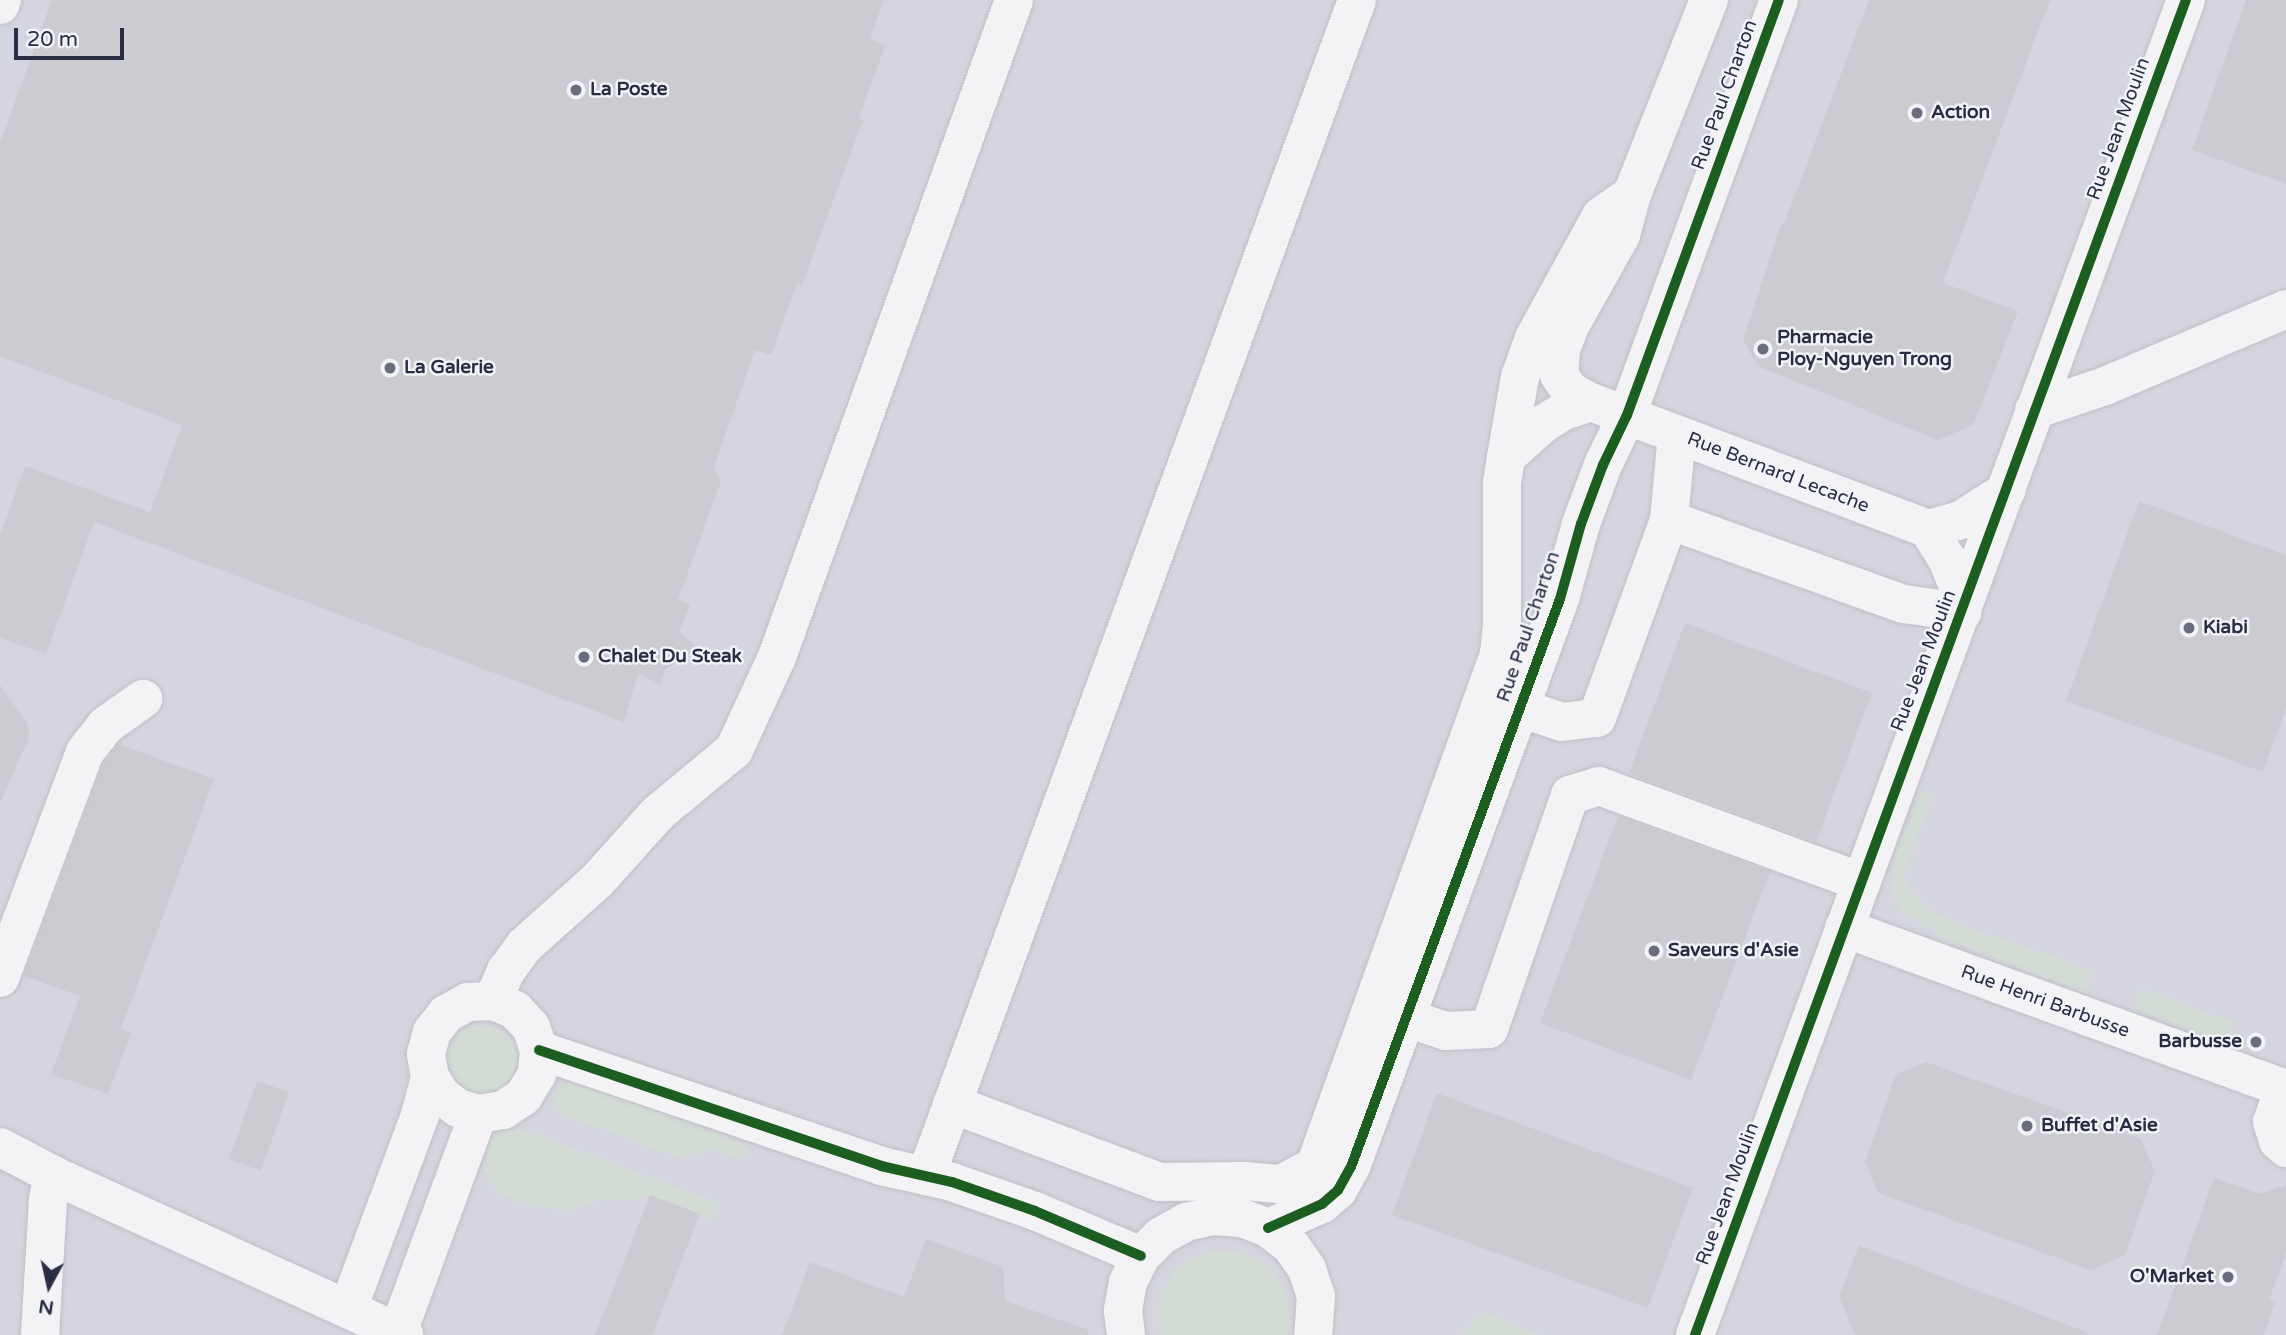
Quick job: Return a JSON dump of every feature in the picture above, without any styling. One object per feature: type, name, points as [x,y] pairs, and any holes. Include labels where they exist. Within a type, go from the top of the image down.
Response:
[{"type":"street","points":[[493,1001],[506,971],[524,946],[597,881],[658,813],[734,750],[777,657],[1014,0]]},
{"type":"street","points":[[926,1176],[1357,0]]},
{"type":"street","points":[[952,1104],[1160,1182],[1232,1181],[1281,1184],[1315,1166],[1499,654],[1502,624],[1503,482],[1520,377],[1534,338],[1601,216],[1632,194],[1709,0]]},
{"type":"street","name":"Rue Paul Charton","points":[[1268,1228],[1304,1215],[1338,1190],[1351,1167],[1560,598],[1581,524],[1603,465],[1627,415],[1779,0]]},
{"type":"street","name":"Rue Jean Moulin","points":[[1695,1335],[2186,0]]},
{"type":"street","name":"Rue Bernard Lecache","points":[[1632,194],[1621,235],[1570,326],[1561,349],[1559,375],[1570,391],[1591,402],[1928,529]]},
{"type":"street","points":[[2034,410],[2105,386],[2286,309]]},
{"type":"street","points":[[1506,457],[1543,424],[1564,411],[1591,402]]},
{"type":"street","points":[[1520,708],[1562,722],[1597,718],[1669,520],[1677,434]]},
{"type":"street","points":[[1669,520],[1904,604],[1962,612],[1959,588],[1947,559],[1928,529],[1961,520],[2006,491]]},
{"type":"street","points":[[0,978],[85,751],[105,726],[142,699]]},
{"type":"street","points":[[1406,1018],[1446,1031],[1489,1029],[1570,795],[1599,786],[1861,882]]},
{"type":"street","name":"Rue Henri Barbusse","points":[[1844,928],[2285,1089]]},
{"type":"street","points":[[493,1001],[515,1010],[531,1027],[539,1050],[537,1074],[524,1096],[503,1110],[478,1114],[458,1108],[441,1096],[430,1077],[426,1054],[432,1032],[446,1014],[468,1002],[493,1001]]},
{"type":"street","points":[[539,1050],[881,1166],[952,1181],[1035,1210],[1142,1256]]},
{"type":"street","points":[[348,1309],[420,1115],[430,1077]]},
{"type":"street","points":[[2285,1089],[2272,1122],[2278,1142],[2286,1148]]},
{"type":"street","points":[[0,1147],[53,1175],[401,1334],[478,1114]]},
{"type":"street","points":[[40,1335],[48,1199],[53,1175]]},
{"type":"street","points":[[1126,1335],[1123,1310],[1128,1282],[1142,1256],[1161,1236],[1186,1222],[1204,1218],[1242,1218],[1268,1228],[1291,1246],[1307,1269],[1315,1296],[1313,1335]]},
{"type":"shaded area","points":[[0,0],[2286,0],[2286,1335],[0,1335]]},
{"type":"shaded area","points":[[1922,790],[1932,795],[1904,876],[1910,891],[1935,915],[2092,971],[2084,992],[1947,939],[1902,913],[1892,890],[1894,859]]},
{"type":"shaded area","points":[[2139,988],[2233,1022],[2224,1041],[2135,1009]]},
{"type":"shaded area","points":[[483,1025],[496,1028],[507,1035],[514,1046],[517,1059],[514,1072],[507,1083],[496,1090],[483,1093],[470,1090],[459,1083],[452,1072],[449,1059],[452,1046],[459,1035],[470,1028]]},
{"type":"shaded area","points":[[563,1082],[590,1087],[747,1145],[747,1156],[741,1159],[711,1149],[681,1158],[571,1118],[560,1113],[555,1105],[554,1096]]},
{"type":"shaded area","points":[[506,1128],[537,1135],[719,1203],[711,1220],[650,1195],[643,1199],[603,1200],[567,1210],[532,1206],[499,1192],[485,1176],[483,1165],[489,1143]]},
{"type":"shaded area","points":[[1213,1251],[1234,1251],[1255,1257],[1273,1271],[1285,1290],[1291,1311],[1288,1335],[1161,1335],[1158,1310],[1163,1289],[1175,1271],[1192,1258]]},
{"type":"shaded area","points":[[1483,1313],[1542,1335],[1460,1335]]},
{"type":"building","name":"La Galerie","points":[[52,0],[884,0],[870,38],[885,46],[859,118],[863,120],[802,285],[797,283],[771,355],[755,350],[714,467],[721,481],[678,600],[690,605],[679,632],[698,648],[665,670],[660,684],[638,674],[624,722],[94,522],[46,654],[0,638],[0,536],[25,466],[150,512],[182,425],[0,356],[0,143]]},
{"type":"building","points":[[1869,0],[2050,0],[1943,283],[2018,311],[1973,425],[1938,440],[1758,366],[1743,340],[1781,224],[1784,224]]},
{"type":"building","points":[[2246,0],[2286,0],[2286,184],[2192,150]]},
{"type":"building","name":"Kiabi","points":[[2139,501],[2286,555],[2286,708],[2263,772],[2066,701]]},
{"type":"building","points":[[1685,623],[1872,693],[1816,842],[1629,773]]},
{"type":"building","points":[[0,685],[27,723],[29,732],[0,803]]},
{"type":"building","points":[[119,744],[214,779],[121,1029],[131,1033],[108,1094],[51,1074],[80,996],[24,976],[104,763]]},
{"type":"building","name":"Saveurs d'Asie","points":[[1618,816],[1770,872],[1691,1080],[1540,1023]]},
{"type":"building","points":[[1926,1062],[2141,1139],[2155,1171],[2125,1255],[2091,1270],[1878,1193],[1865,1162],[1896,1074]]},
{"type":"building","points":[[257,1081],[289,1092],[261,1171],[229,1159]]},
{"type":"building","points":[[1437,1093],[1693,1188],[1648,1308],[1392,1215]]},
{"type":"building","name":"O'Market","points":[[2214,1178],[2261,1194],[2286,1185],[2286,1253],[2269,1300],[2275,1303],[2264,1335],[2157,1335]]},
{"type":"building","points":[[650,1195],[700,1214],[652,1335],[595,1335]]},
{"type":"building","points":[[926,1239],[1003,1267],[1005,1301],[1089,1330],[1088,1335],[782,1335],[810,1262],[904,1297]]},
{"type":"building","points":[[1859,1245],[2089,1333],[1855,1335],[1839,1297]]},
{"type":"cycle path","points":[[1268,1228],[1322,1204],[1338,1190],[1351,1167],[1560,599],[1581,524],[1603,465],[1627,415],[1779,0]]},
{"type":"cycle path","points":[[1695,1335],[2186,0]]},
{"type":"cycle path","points":[[539,1050],[881,1166],[952,1182],[1035,1211],[1141,1256]]},
{"type":"place","name":"La Poste","points":[[576,90]]},
{"type":"place","name":"Action","points":[[1917,113]]},
{"type":"place","name":"Pharmacie Ploy-Nguyen Trong","points":[[1763,349]]},
{"type":"place","name":"La Galerie","points":[[390,368]]},
{"type":"place","name":"Kiabi","points":[[2189,628]]},
{"type":"place","name":"Chalet Du Steak","points":[[584,657]]},
{"type":"place","name":"Saveurs d'Asie","points":[[1654,951]]},
{"type":"place","name":"Barbusse","points":[[2256,1042]]},
{"type":"place","name":"Buffet d'Asie","points":[[2027,1126]]},
{"type":"place","name":"O'Market","points":[[2228,1277]]}]
